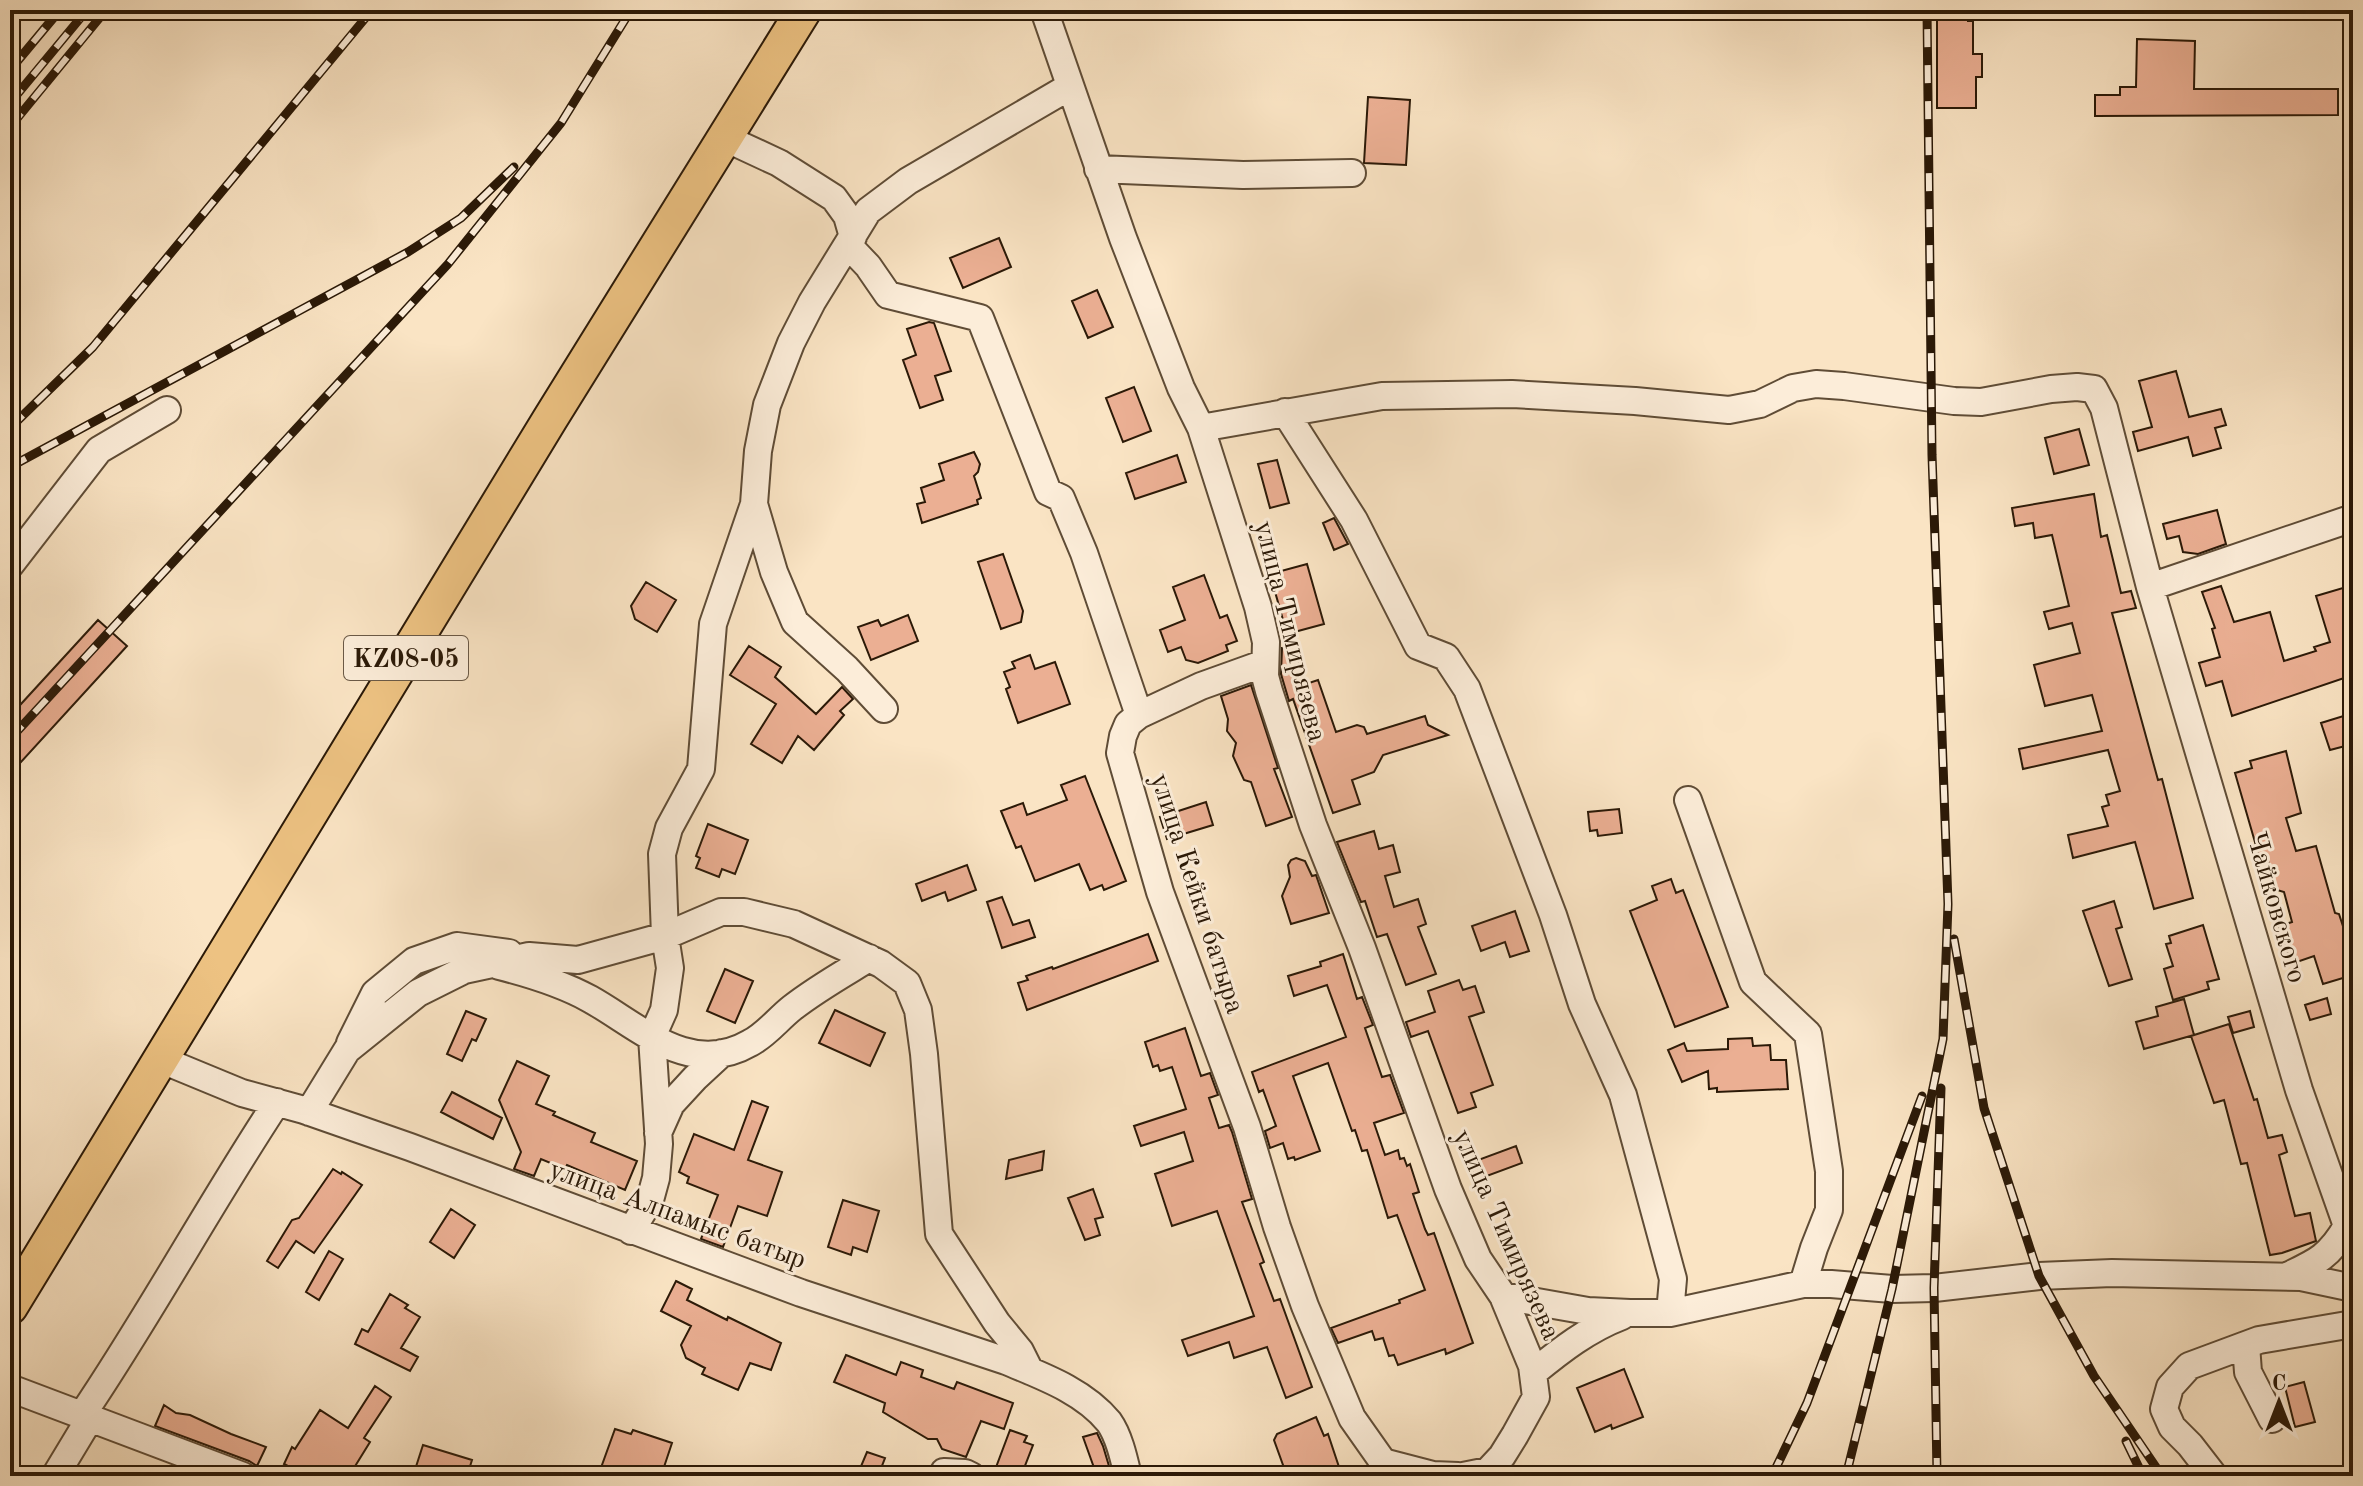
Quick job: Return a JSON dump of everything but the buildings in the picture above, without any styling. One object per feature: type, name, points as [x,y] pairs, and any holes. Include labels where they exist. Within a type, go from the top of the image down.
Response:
[{"type":"main road","name":"KZ08-05","points":[[10,1307],[550,419],[804,10]]},
{"type":"street","name":"улица Тимирязева","points":[[1044,10],[1098,169],[1176,374],[1201,428],[1258,607],[1266,642],[1269,691],[1313,825],[1362,948],[1448,1189],[1478,1259],[1503,1296],[1535,1385]]},
{"type":"street","points":[[631,1231],[650,1200],[656,1178],[658,1133],[652,1037],[664,1010],[670,968],[665,936],[662,854],[669,828],[701,769],[713,624],[754,504],[758,451],[767,405],[791,343],[812,302],[868,211],[908,181],[1069,87]]},
{"type":"street","points":[[725,138],[779,163],[834,198],[847,216],[851,241],[888,295],[980,318],[1048,492],[1061,498],[1084,553],[1139,715],[1201,686],[1265,663]]},
{"type":"street","points":[[1098,169],[1243,175],[1352,173]]},
{"type":"street","name":"Чайковского","points":[[1285,412],[1382,396],[1512,394],[1729,410],[1760,404],[1793,388],[1816,384],[1981,402],[2051,389],[2094,389],[2104,408],[2120,462],[2150,587],[2299,1090],[2350,1234]]},
{"type":"street","points":[[10,565],[99,450],[167,410]]},
{"type":"street","points":[[1201,428],[1285,412],[1354,520],[1418,646],[1446,657],[1467,689],[1553,915],[1582,1004],[1623,1095],[1673,1279],[1670,1313]]},
{"type":"street","points":[[754,504],[774,572],[795,622],[847,669],[884,709]]},
{"type":"street","points":[[2150,587],[2353,518]]},
{"type":"street","name":"улица Кейки батыра","points":[[1139,715],[1128,724],[1120,753],[1160,892],[1247,1127],[1305,1306],[1352,1418],[1385,1469]]},
{"type":"street","points":[[1688,800],[1753,982],[1808,1034],[1829,1171],[1829,1210],[1803,1284]]},
{"type":"street","points":[[309,1112],[347,1050],[375,993],[414,961],[457,946],[578,960],[665,936],[721,912],[744,912],[794,924],[881,964],[907,983],[918,1010],[924,1054],[939,1234],[997,1323],[1020,1351],[1030,1371]]},
{"type":"street","points":[[347,1050],[418,993],[464,970],[529,956]]},
{"type":"street","points":[[492,964],[546,978],[590,999],[666,1046],[696,1055],[722,1053],[750,1043],[794,1006],[869,958]]},
{"type":"street","points":[[658,1133],[671,1104],[722,1053]]},
{"type":"street","name":"улица Алпамыс батыр","points":[[162,1060],[227,1088],[410,1147],[801,1293],[1006,1361],[1056,1382],[1091,1404],[1110,1424],[1128,1476]]},
{"type":"street","points":[[55,1476],[86,1417],[246,1148],[277,1102]]},
{"type":"street","points":[[2287,1276],[2312,1264],[2350,1234]]},
{"type":"street","points":[[1503,1296],[1588,1311],[1670,1313],[1803,1284],[1934,1288],[2039,1276],[2112,1273],[2287,1276],[2353,1288]]},
{"type":"street","points":[[1385,1469],[1460,1476],[1488,1471],[1515,1435],[1535,1385],[1561,1349],[1599,1325],[1630,1313]]},
{"type":"street","points":[[2214,1476],[2172,1427],[2164,1409],[2170,1387],[2189,1366],[2259,1340],[2353,1324]]},
{"type":"street","points":[[2246,1345],[2248,1372],[2272,1419]]},
{"type":"street","points":[[10,1388],[243,1476]]},
{"type":"street","points":[[942,1476],[944,1472],[971,1476]]},
{"type":"railway","points":[[10,70],[60,10]]},
{"type":"railway","points":[[10,103],[87,10]]},
{"type":"railway","points":[[10,127],[106,10]]},
{"type":"railway","points":[[10,428],[93,347],[372,10]]},
{"type":"railway","points":[[10,739],[448,264],[561,123],[631,10]]},
{"type":"railway","points":[[1846,1476],[1892,1289],[1943,1039],[1948,904],[1932,455],[1927,10]]},
{"type":"railway","points":[[10,467],[408,252],[461,218],[514,167]]},
{"type":"railway","points":[[1954,939],[1984,1108],[2039,1276],[2094,1376],[2162,1476]]},
{"type":"railway","points":[[1937,1476],[1934,1288],[1941,1088]]},
{"type":"railway","points":[[1772,1476],[1807,1403],[1922,1096]]},
{"type":"railway","points":[[2126,1441],[2143,1476]]}]
